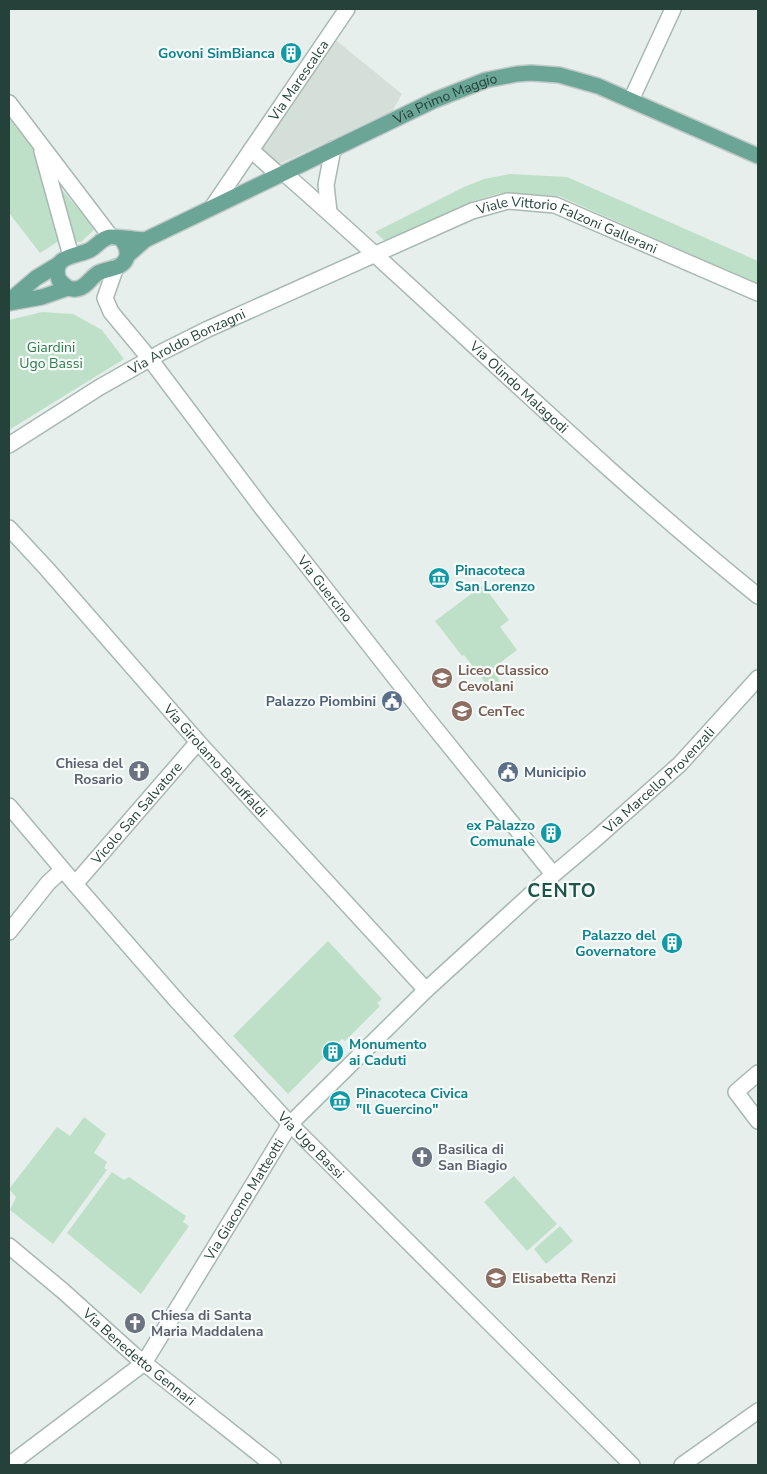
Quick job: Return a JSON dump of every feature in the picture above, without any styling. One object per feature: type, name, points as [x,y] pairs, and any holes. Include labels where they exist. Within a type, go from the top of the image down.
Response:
[{"type":"main road","name":"Via Primo Maggio","points":[[116,267],[124,262],[128,255],[145,240],[213,206],[454,92],[486,80],[518,74],[546,74],[598,86],[758,156]]},
{"type":"main road","points":[[9,302],[36,278],[65,260],[87,251],[107,237],[145,240]]},
{"type":"main road","points":[[115,237],[126,246],[128,255]]},
{"type":"main road","points":[[65,260],[58,276],[59,280],[74,288]]},
{"type":"main road","points":[[9,302],[42,297],[74,288],[100,272],[116,267]]},
{"type":"street","name":"Via Marescalca","points":[[213,206],[347,9]]},
{"type":"street","points":[[632,100],[673,9]]},
{"type":"street","points":[[9,102],[115,237]]},
{"type":"street","points":[[39,142],[65,260]]},
{"type":"street","points":[[329,212],[326,185],[333,149]]},
{"type":"street","points":[[251,150],[281,174]]},
{"type":"street","name":"Via Olindo Malagodi","points":[[281,174],[329,212],[603,464],[758,596]]},
{"type":"street","name":"Viale Vittorio Falzoni Gallerani","points":[[376,255],[472,211],[508,201],[556,205],[758,294]]},
{"type":"street","name":"Via Aroldo Bonzagni","points":[[9,445],[100,387],[150,359],[208,329],[376,255]]},
{"type":"street","points":[[74,288],[105,298],[116,267]]},
{"type":"street","name":"Via Guercino","points":[[105,298],[111,312],[150,359],[262,508],[553,874]]},
{"type":"street","name":"Via Girolamo Baruffaldi","points":[[9,528],[198,742],[426,990]]},
{"type":"street","name":"Via Marcello Provenzali","points":[[553,874],[680,764],[758,678]]},
{"type":"street","name":"Vicolo San Salvatore","points":[[74,884],[198,742]]},
{"type":"street","name":"Via Ugo Bassi","points":[[9,806],[74,884],[178,1002],[290,1124],[632,1465]]},
{"type":"street","points":[[9,932],[48,883],[62,870]]},
{"type":"street","name":"Via Giacomo Matteotti","points":[[9,1465],[144,1364],[290,1124],[426,990],[553,874]]},
{"type":"street","points":[[758,1073],[736,1092],[758,1121]]},
{"type":"street","name":"Via Benedetto Gennari","points":[[9,1246],[63,1291],[144,1364],[273,1465]]},
{"type":"street","points":[[682,1465],[758,1411]]},
{"type":"shaded area","points":[[333,38],[402,94],[392,112],[279,164],[258,147]]},
{"type":"green space","points":[[9,118],[38,155],[59,241],[40,253],[9,213]]},
{"type":"green space","points":[[510,174],[567,177],[758,261],[758,284],[559,196],[501,193],[473,201],[388,244],[375,232],[464,187],[484,179]]},
{"type":"green space","points":[[53,179],[95,229],[81,242],[73,242]]},
{"type":"green space","name":"Giardini Ugo Bassi","points":[[42,312],[73,314],[102,330],[124,359],[9,430],[9,320]]},
{"type":"green space","points":[[483,585],[509,620],[500,627],[517,650],[492,669],[500,681],[490,689],[435,621]]},
{"type":"green space","points":[[328,941],[382,999],[377,1003],[380,1006],[345,1041],[342,1039],[288,1094],[233,1036]]},
{"type":"green space","points":[[84,1117],[106,1134],[94,1153],[107,1162],[104,1168],[107,1170],[53,1244],[10,1210],[16,1197],[9,1189],[57,1127],[70,1136]]},
{"type":"green space","points":[[112,1172],[124,1180],[129,1177],[186,1216],[183,1222],[189,1226],[141,1294],[67,1233]]},
{"type":"green space","points":[[514,1176],[557,1224],[527,1251],[484,1202]]},
{"type":"green space","points":[[560,1226],[573,1241],[546,1264],[534,1249]]},
{"type":"place","name":"Govoni SimBianca","points":[[291,53]]},
{"type":"place","name":"Pinacoteca San Lorenzo","points":[[439,578]]},
{"type":"place","name":"Liceo Classico Cevolani","points":[[442,678]]},
{"type":"place","name":"Palazzo Piombini","points":[[392,701]]},
{"type":"place","name":"CenTec","points":[[462,711]]},
{"type":"place","name":"Chiesa del Rosario","points":[[139,771]]},
{"type":"place","name":"Municipio","points":[[508,772]]},
{"type":"place","name":"ex Palazzo Comunale","points":[[551,833]]},
{"type":"place","name":"Palazzo del Governatore","points":[[672,943]]},
{"type":"place","name":"Monumento ai Caduti","points":[[333,1052]]},
{"type":"place","name":"Pinacoteca Civica \"Il Guercino\"","points":[[340,1101]]},
{"type":"place","name":"Basilica di San Biagio","points":[[422,1157]]},
{"type":"place","name":"Elisabetta Renzi","points":[[496,1278]]},
{"type":"place","name":"Chiesa di Santa Maria Maddalena","points":[[135,1323]]},
{"type":"district","name":"CENTO","points":[[562,891]]}]
